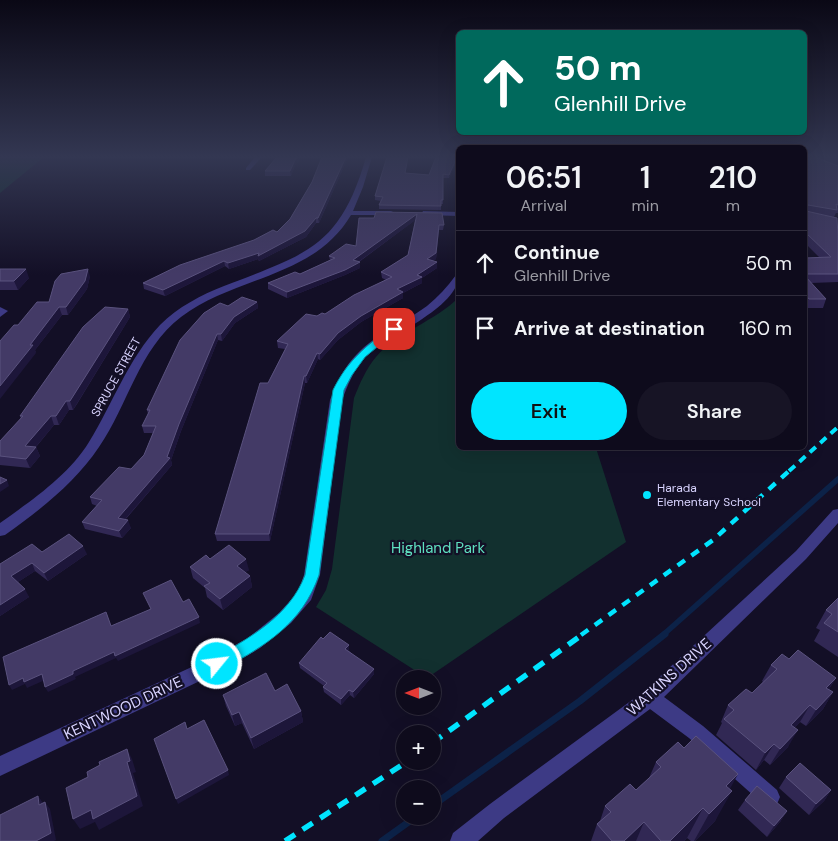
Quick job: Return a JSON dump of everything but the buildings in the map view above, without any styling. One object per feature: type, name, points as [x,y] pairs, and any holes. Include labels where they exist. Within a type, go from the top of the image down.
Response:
[{"type":"street","name":"SPRUCE STREET","points":[[0,531],[41,501],[83,460],[94,445],[147,348],[173,319],[211,293],[306,256],[332,235],[355,196]]},
{"type":"street","points":[[346,213],[399,213]]},
{"type":"street","points":[[419,214],[456,214]]},
{"type":"street","name":"KENTWOOD DRIVE","points":[[0,766],[217,664],[254,643],[285,618],[305,595],[312,575],[336,400],[346,374],[361,355],[381,338],[436,303],[456,281]]},
{"type":"street","name":"WATKINS DRIVE","points":[[461,841],[497,811],[650,698],[801,555],[838,514]]},
{"type":"street","points":[[650,698],[696,732],[786,812]]},
{"type":"green space","name":"Highland Park","points":[[456,300],[456,450],[597,450],[626,542],[439,670],[414,670],[316,607],[326,590],[332,569],[354,398],[366,371],[385,348]]},
{"type":"waterway","points":[[663,635],[838,479]]},
{"type":"waterway","points":[[441,800],[580,701],[665,634]]},
{"type":"waterway","points":[[382,841],[404,825]]},
{"type":"railway","points":[[789,471],[838,427]]},
{"type":"railway","points":[[581,635],[713,540],[790,470]]},
{"type":"railway","points":[[441,737],[583,634]]},
{"type":"railway","points":[[285,841],[396,769]]},
{"type":"place","name":"Harada Elementary School","points":[[647,495]]},
{"type":"route","points":[[217,664],[254,643],[285,618],[305,595],[312,575],[336,400],[339,390],[346,374],[361,355],[394,329]]}]
